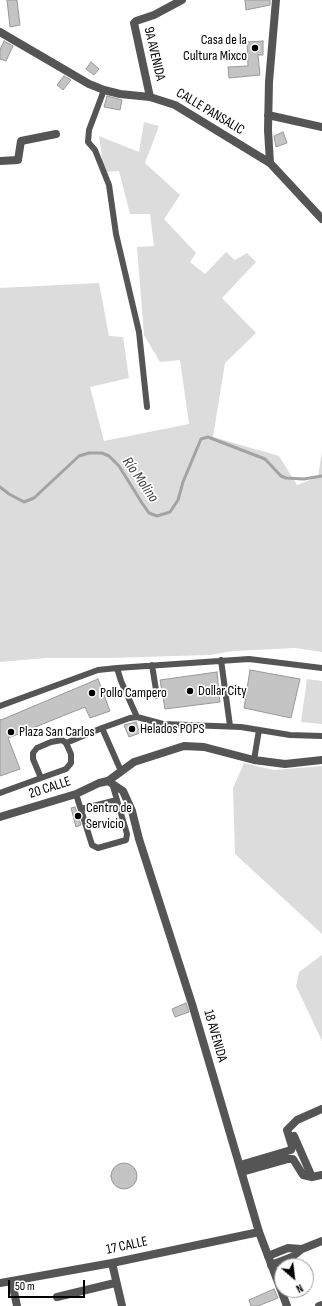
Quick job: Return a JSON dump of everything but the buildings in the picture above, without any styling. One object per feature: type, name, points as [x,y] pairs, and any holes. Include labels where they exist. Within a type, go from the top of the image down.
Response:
[{"type":"street","name":"9A AVENIDA","points":[[150,97],[134,23],[154,15],[182,0]]},
{"type":"street","points":[[270,163],[268,115],[276,0]]},
{"type":"street","name":"CALLE PANSALIC","points":[[0,32],[90,84],[104,90],[120,94],[150,97],[175,105],[270,163],[322,219]]},
{"type":"street","points":[[268,115],[322,127]]},
{"type":"street","points":[[0,161],[18,160],[21,141],[56,134]]},
{"type":"street","name":"20 CALLE","points":[[0,817],[76,794],[99,783],[110,782],[121,771],[134,762],[184,746],[204,747],[254,760],[284,764],[322,760]]},
{"type":"street","name":"18 AVENIDA","points":[[110,782],[122,791],[132,811],[139,839],[192,1004],[259,1232],[287,1306]]},
{"type":"street","points":[[241,1168],[291,1150],[292,1146],[288,1130],[292,1124],[297,1120],[322,1109]]},
{"type":"street","points":[[292,1124],[300,1152],[312,1177]]},
{"type":"street","points":[[241,1168],[293,1159],[303,1175],[312,1177],[322,1176]]},
{"type":"street","name":"17 CALLE","points":[[0,1283],[112,1263],[259,1232]]},
{"type":"street","points":[[272,1265],[292,1257],[302,1249],[322,1242]]},
{"type":"street","points":[[268,1256],[288,1248],[302,1249]]},
{"type":"street","points":[[112,1263],[115,1283],[122,1306]]},
{"type":"street","points":[[12,1282],[17,1306]]},
{"type":"street","points":[[57,1297],[115,1283]]},
{"type":"lane","points":[[104,90],[89,130],[88,142],[95,150],[109,185],[116,234],[139,332],[147,407]]},
{"type":"lane","points":[[0,706],[98,670],[249,658],[322,668]]},
{"type":"lane","points":[[221,660],[230,726]]},
{"type":"lane","points":[[152,665],[157,696]]},
{"type":"lane","points":[[117,668],[121,681],[137,717]]},
{"type":"lane","points":[[66,743],[102,728],[137,717],[163,724],[230,726],[290,735],[322,736]]},
{"type":"lane","points":[[102,728],[121,771]]},
{"type":"lane","points":[[254,760],[259,730]]},
{"type":"lane","points":[[0,793],[66,769],[71,762],[66,743],[62,740],[58,740],[37,748],[33,753],[33,759],[41,778]]},
{"type":"lane","points":[[76,794],[92,845],[98,848],[126,840],[127,837],[117,800],[110,782]]},
{"type":"lane","points":[[81,809],[117,800]]},
{"type":"shaded area","points":[[144,122],[159,126],[145,163],[180,195],[164,219],[196,253],[190,262],[205,274],[226,252],[235,260],[247,253],[256,262],[222,298],[256,333],[225,363],[213,437],[279,456],[297,485],[318,477],[322,451],[322,652],[295,648],[233,651],[210,655],[46,658],[0,662],[0,288],[99,283],[109,336],[123,337],[129,378],[90,387],[104,441],[189,424],[180,360],[160,362],[144,335],[137,247],[154,246],[150,214],[130,214],[119,171],[104,172],[99,136],[139,152]]},
{"type":"shaded area","points":[[307,679],[322,681],[322,724],[301,722]]},
{"type":"shaded area","points":[[244,763],[274,770],[322,766],[322,934],[235,854],[233,788]]},
{"type":"shaded area","points":[[322,955],[322,1041],[296,986],[299,972]]},
{"type":"waterway","name":"Río Molino","points":[[0,487],[24,502],[34,498],[79,456],[89,453],[102,453],[109,456],[119,466],[149,513],[157,516],[170,512],[178,500],[183,482],[201,439],[208,437],[265,459],[281,476],[286,478],[304,479],[322,476]]},
{"type":"place","name":"Casa de la Cultura Mixco","points":[[255,48]]},
{"type":"place","name":"Dollar City","points":[[190,691]]},
{"type":"place","name":"Pollo Campero","points":[[92,693]]},
{"type":"place","name":"Helados POPS","points":[[132,729]]},
{"type":"place","name":"Plaza San Carlos","points":[[11,732]]},
{"type":"place","name":"Centro de Servicio","points":[[78,816]]}]
